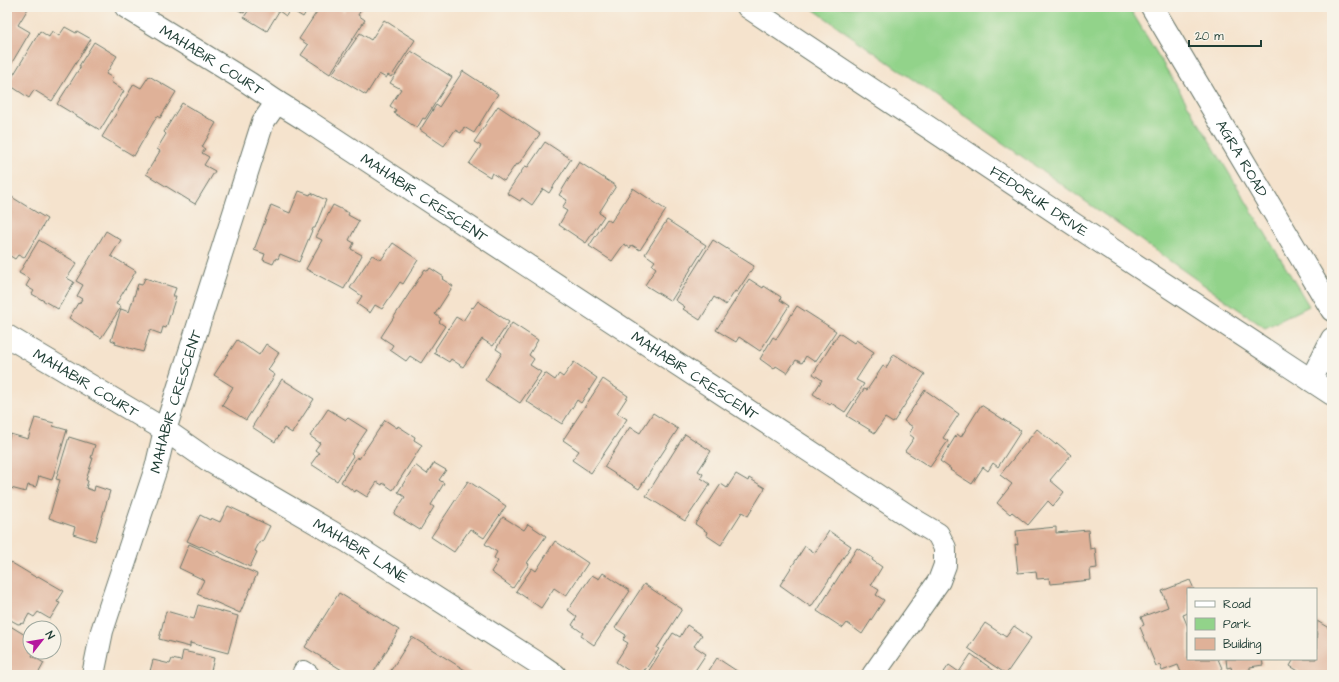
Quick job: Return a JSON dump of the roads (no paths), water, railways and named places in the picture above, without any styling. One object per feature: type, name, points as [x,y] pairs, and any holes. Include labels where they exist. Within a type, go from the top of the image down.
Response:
[{"type":"street","name":"MAHABIR COURT","points":[[126,7],[277,102]]},
{"type":"street","name":"FEDORUK DRIVE","points":[[748,7],[1332,394]]},
{"type":"street","name":"AGRA ROAD","points":[[1152,7],[1332,310]]},
{"type":"street","name":"MAHABIR CRESCENT","points":[[93,675],[102,631],[156,468],[165,430],[263,122],[277,102],[938,534],[945,548],[945,565],[939,581],[873,675]]},
{"type":"street","name":"MAHABIR COURT","points":[[7,336],[165,430]]},
{"type":"street","points":[[1311,380],[1332,339]]},
{"type":"street","name":"MAHABIR LANE","points":[[165,430],[208,460],[347,541],[532,668],[555,675]]}]
